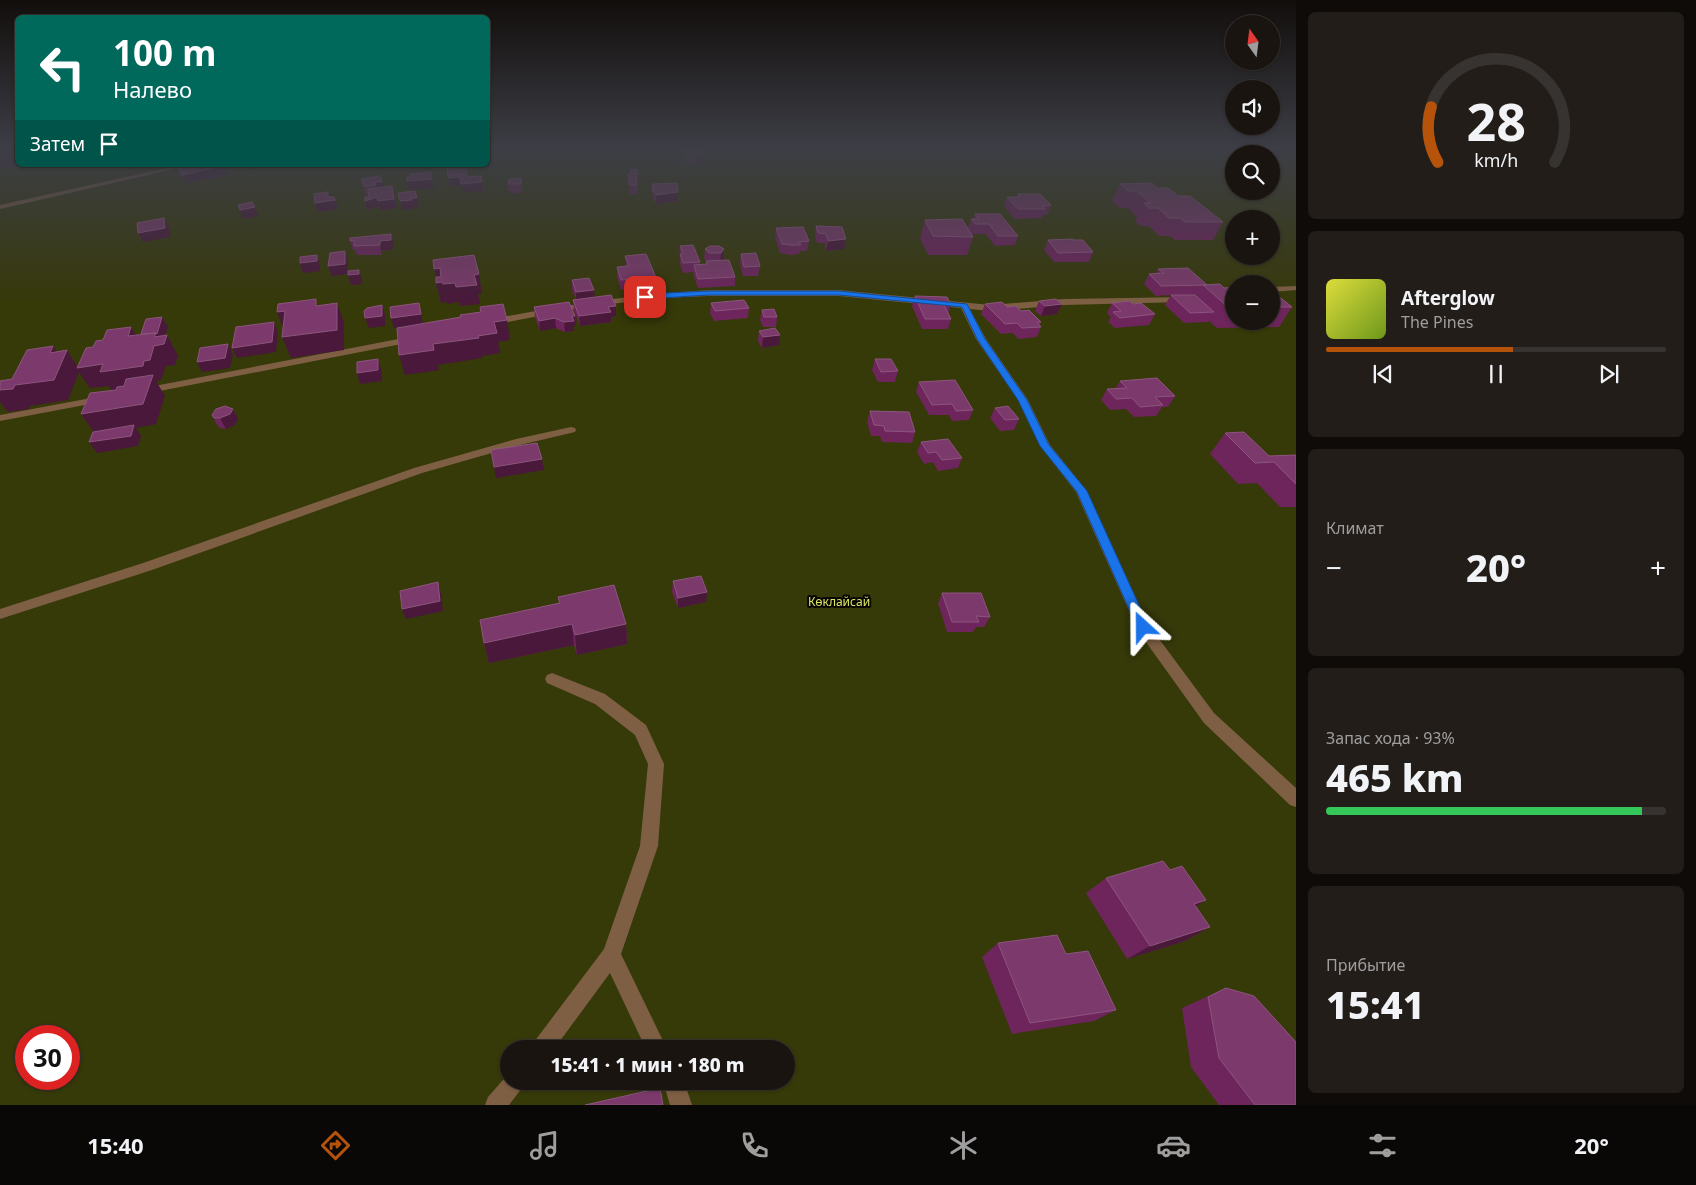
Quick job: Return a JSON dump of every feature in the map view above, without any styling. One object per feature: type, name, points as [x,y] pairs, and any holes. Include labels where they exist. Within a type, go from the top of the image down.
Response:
[{"type":"street","points":[[0,207],[29,201]]},
{"type":"street","points":[[1280,289],[1296,288]]},
{"type":"street","points":[[483,324],[585,304],[662,295],[709,293],[839,293],[990,308],[1064,302],[1192,299]]},
{"type":"street","points":[[964,305],[981,339],[1023,400],[1045,446],[1082,491],[1143,627],[1209,718],[1296,799]]},
{"type":"street","points":[[132,394],[421,338]]},
{"type":"street","points":[[0,418],[113,397]]},
{"type":"street","points":[[0,614],[166,560],[314,506],[472,453],[512,442],[571,430]]},
{"type":"street","points":[[548,1040],[611,955],[649,846],[656,764],[641,730],[600,699],[552,679]]},
{"type":"street","points":[[611,955],[653,1040]]},
{"type":"street","points":[[496,1105],[508,1090]]},
{"type":"street","points":[[676,1090],[681,1105]]},
{"type":"green space","name":"Көклайсай","points":[[0,201],[1296,201],[1296,1105],[0,1105]]},
{"type":"building","points":[[315,201],[331,201],[315,203]]},
{"type":"building","points":[[1010,201],[1047,201],[1051,205],[1042,206],[1045,209],[1018,209]]},
{"type":"building","points":[[1148,201],[1196,201],[1223,222],[1185,222],[1180,218],[1169,218],[1158,208],[1149,208],[1144,203],[1151,203]]},
{"type":"building","points":[[252,202],[255,207],[240,210],[238,205]]},
{"type":"building","points":[[975,214],[1000,214],[1018,236],[998,236],[989,224],[975,224],[971,219],[979,219]]},
{"type":"building","points":[[164,218],[165,228],[138,233],[137,223]]},
{"type":"building","points":[[962,219],[973,237],[933,236],[925,220]]},
{"type":"building","points":[[816,226],[842,227],[846,239],[828,241],[826,234],[818,233]]},
{"type":"building","points":[[803,227],[809,241],[799,242],[801,245],[782,244],[776,228]]},
{"type":"building","points":[[391,234],[391,240],[380,241],[380,245],[354,246],[354,240],[350,241],[350,238]]},
{"type":"building","points":[[1048,240],[1083,240],[1093,252],[1058,253]]},
{"type":"building","points":[[693,245],[700,262],[683,263],[680,254],[683,254],[680,246]]},
{"type":"building","points":[[710,246],[719,246],[724,249],[721,253],[709,253],[705,249]]},
{"type":"building","points":[[345,251],[345,264],[328,266],[330,253]]},
{"type":"building","points":[[756,253],[760,266],[744,267],[741,254]]},
{"type":"building","points":[[646,254],[657,280],[634,282],[631,279],[621,280],[617,267],[629,266],[625,256]]},
{"type":"building","points":[[317,255],[317,261],[300,263],[300,257]]},
{"type":"building","points":[[474,255],[479,274],[474,275],[477,285],[456,287],[455,283],[436,283],[436,277],[441,277],[440,268],[434,269],[433,260]]},
{"type":"building","points":[[729,260],[735,277],[698,279],[694,265],[707,264],[706,261]]},
{"type":"building","points":[[1188,268],[1207,285],[1161,286],[1149,274],[1164,273],[1158,269]]},
{"type":"building","points":[[359,270],[359,274],[348,275],[348,271]]},
{"type":"building","points":[[589,278],[594,290],[576,292],[572,280]]},
{"type":"building","points":[[1220,284],[1225,288],[1225,304],[1203,285]]},
{"type":"building","points":[[611,295],[616,306],[608,307],[611,312],[579,316],[573,300]]},
{"type":"building","points":[[1171,295],[1195,295],[1214,312],[1190,313]]},
{"type":"building","points":[[915,296],[947,297],[951,305],[944,305],[951,319],[925,319]]},
{"type":"building","points":[[1280,297],[1292,307],[1280,307]]},
{"type":"building","points":[[316,299],[316,306],[337,303],[337,330],[282,337],[285,311],[277,312],[278,304]]},
{"type":"building","points":[[1056,299],[1062,304],[1045,306],[1039,301]]},
{"type":"building","points":[[744,300],[749,308],[715,311],[711,303]]},
{"type":"building","points":[[1130,301],[1133,304],[1141,303],[1155,314],[1120,318],[1113,312],[1121,311],[1112,303]]},
{"type":"building","points":[[569,302],[575,316],[572,316],[574,321],[564,322],[555,318],[539,321],[534,307]]},
{"type":"building","points":[[1002,302],[1007,307],[1016,306],[1021,311],[1029,310],[1041,322],[1037,322],[1041,327],[1022,328],[1017,323],[1005,324],[985,304]]},
{"type":"building","points":[[419,303],[421,314],[391,318],[390,307]]},
{"type":"building","points":[[503,304],[507,320],[494,322],[497,333],[478,336],[479,338],[433,344],[434,350],[399,355],[397,328],[461,317],[460,315],[481,312],[480,307]]},
{"type":"building","points":[[382,305],[382,316],[365,318],[364,311],[367,308]]},
{"type":"building","points":[[774,309],[777,317],[764,317],[762,310]]},
{"type":"building","points":[[162,317],[157,334],[141,334],[146,319]]},
{"type":"building","points":[[274,322],[272,342],[232,348],[236,327]]},
{"type":"building","points":[[131,327],[128,336],[156,333],[154,337],[167,335],[164,344],[154,346],[150,360],[144,361],[143,366],[100,372],[103,364],[77,368],[86,348],[93,347],[96,341],[103,340],[107,330]]},
{"type":"building","points":[[775,328],[780,335],[763,337],[759,331]]},
{"type":"building","points":[[228,344],[225,358],[197,362],[200,348]]},
{"type":"building","points":[[53,346],[50,353],[67,350],[54,380],[15,385],[13,389],[0,390],[0,381],[12,379],[27,350]]},
{"type":"building","points":[[378,359],[378,370],[357,373],[357,362]]},
{"type":"building","points":[[875,359],[891,359],[898,371],[881,372]]},
{"type":"building","points":[[153,375],[143,404],[81,414],[90,393],[116,390],[117,387],[124,386],[126,379]]},
{"type":"building","points":[[1157,378],[1175,396],[1155,397],[1163,405],[1140,407],[1132,398],[1116,399],[1107,389],[1127,388],[1120,381]]},
{"type":"building","points":[[955,380],[973,410],[956,411],[952,404],[932,405],[919,382]]},
{"type":"building","points":[[225,406],[233,409],[230,414],[214,418],[212,415],[216,409]]},
{"type":"building","points":[[1008,406],[1019,419],[1005,420],[995,408]]},
{"type":"building","points":[[870,411],[909,412],[915,432],[885,431],[884,426],[874,425]]},
{"type":"building","points":[[134,425],[131,436],[89,442],[93,432]]},
{"type":"building","points":[[1244,432],[1269,456],[1296,455],[1296,484],[1274,462],[1255,463],[1225,433]]},
{"type":"building","points":[[948,439],[962,458],[942,460],[936,452],[928,453],[921,442]]},
{"type":"building","points":[[537,443],[542,459],[494,467],[491,450]]},
{"type":"building","points":[[701,576],[707,592],[678,598],[673,581]]},
{"type":"building","points":[[438,582],[440,601],[402,609],[400,591]]},
{"type":"building","points":[[614,585],[626,624],[575,635],[572,624],[484,643],[480,620],[560,603],[558,597]]},
{"type":"building","points":[[942,593],[981,593],[990,617],[976,616],[979,622],[952,622]]},
{"type":"building","points":[[1163,861],[1170,870],[1182,866],[1206,900],[1194,904],[1210,927],[1150,946],[1106,878]]},
{"type":"building","points":[[1057,935],[1066,954],[1088,951],[1116,1010],[1030,1023],[998,943]]},
{"type":"building","points":[[1226,988],[1254,996],[1296,1042],[1296,1105],[1255,1105],[1219,1058],[1208,997]]},
{"type":"building","points":[[651,1090],[660,1090],[663,1105],[585,1105]]},
{"type":"route","points":[[645,297],[709,293],[839,293],[964,305],[981,339],[1023,400],[1045,446],[1082,491],[1143,627]]}]
